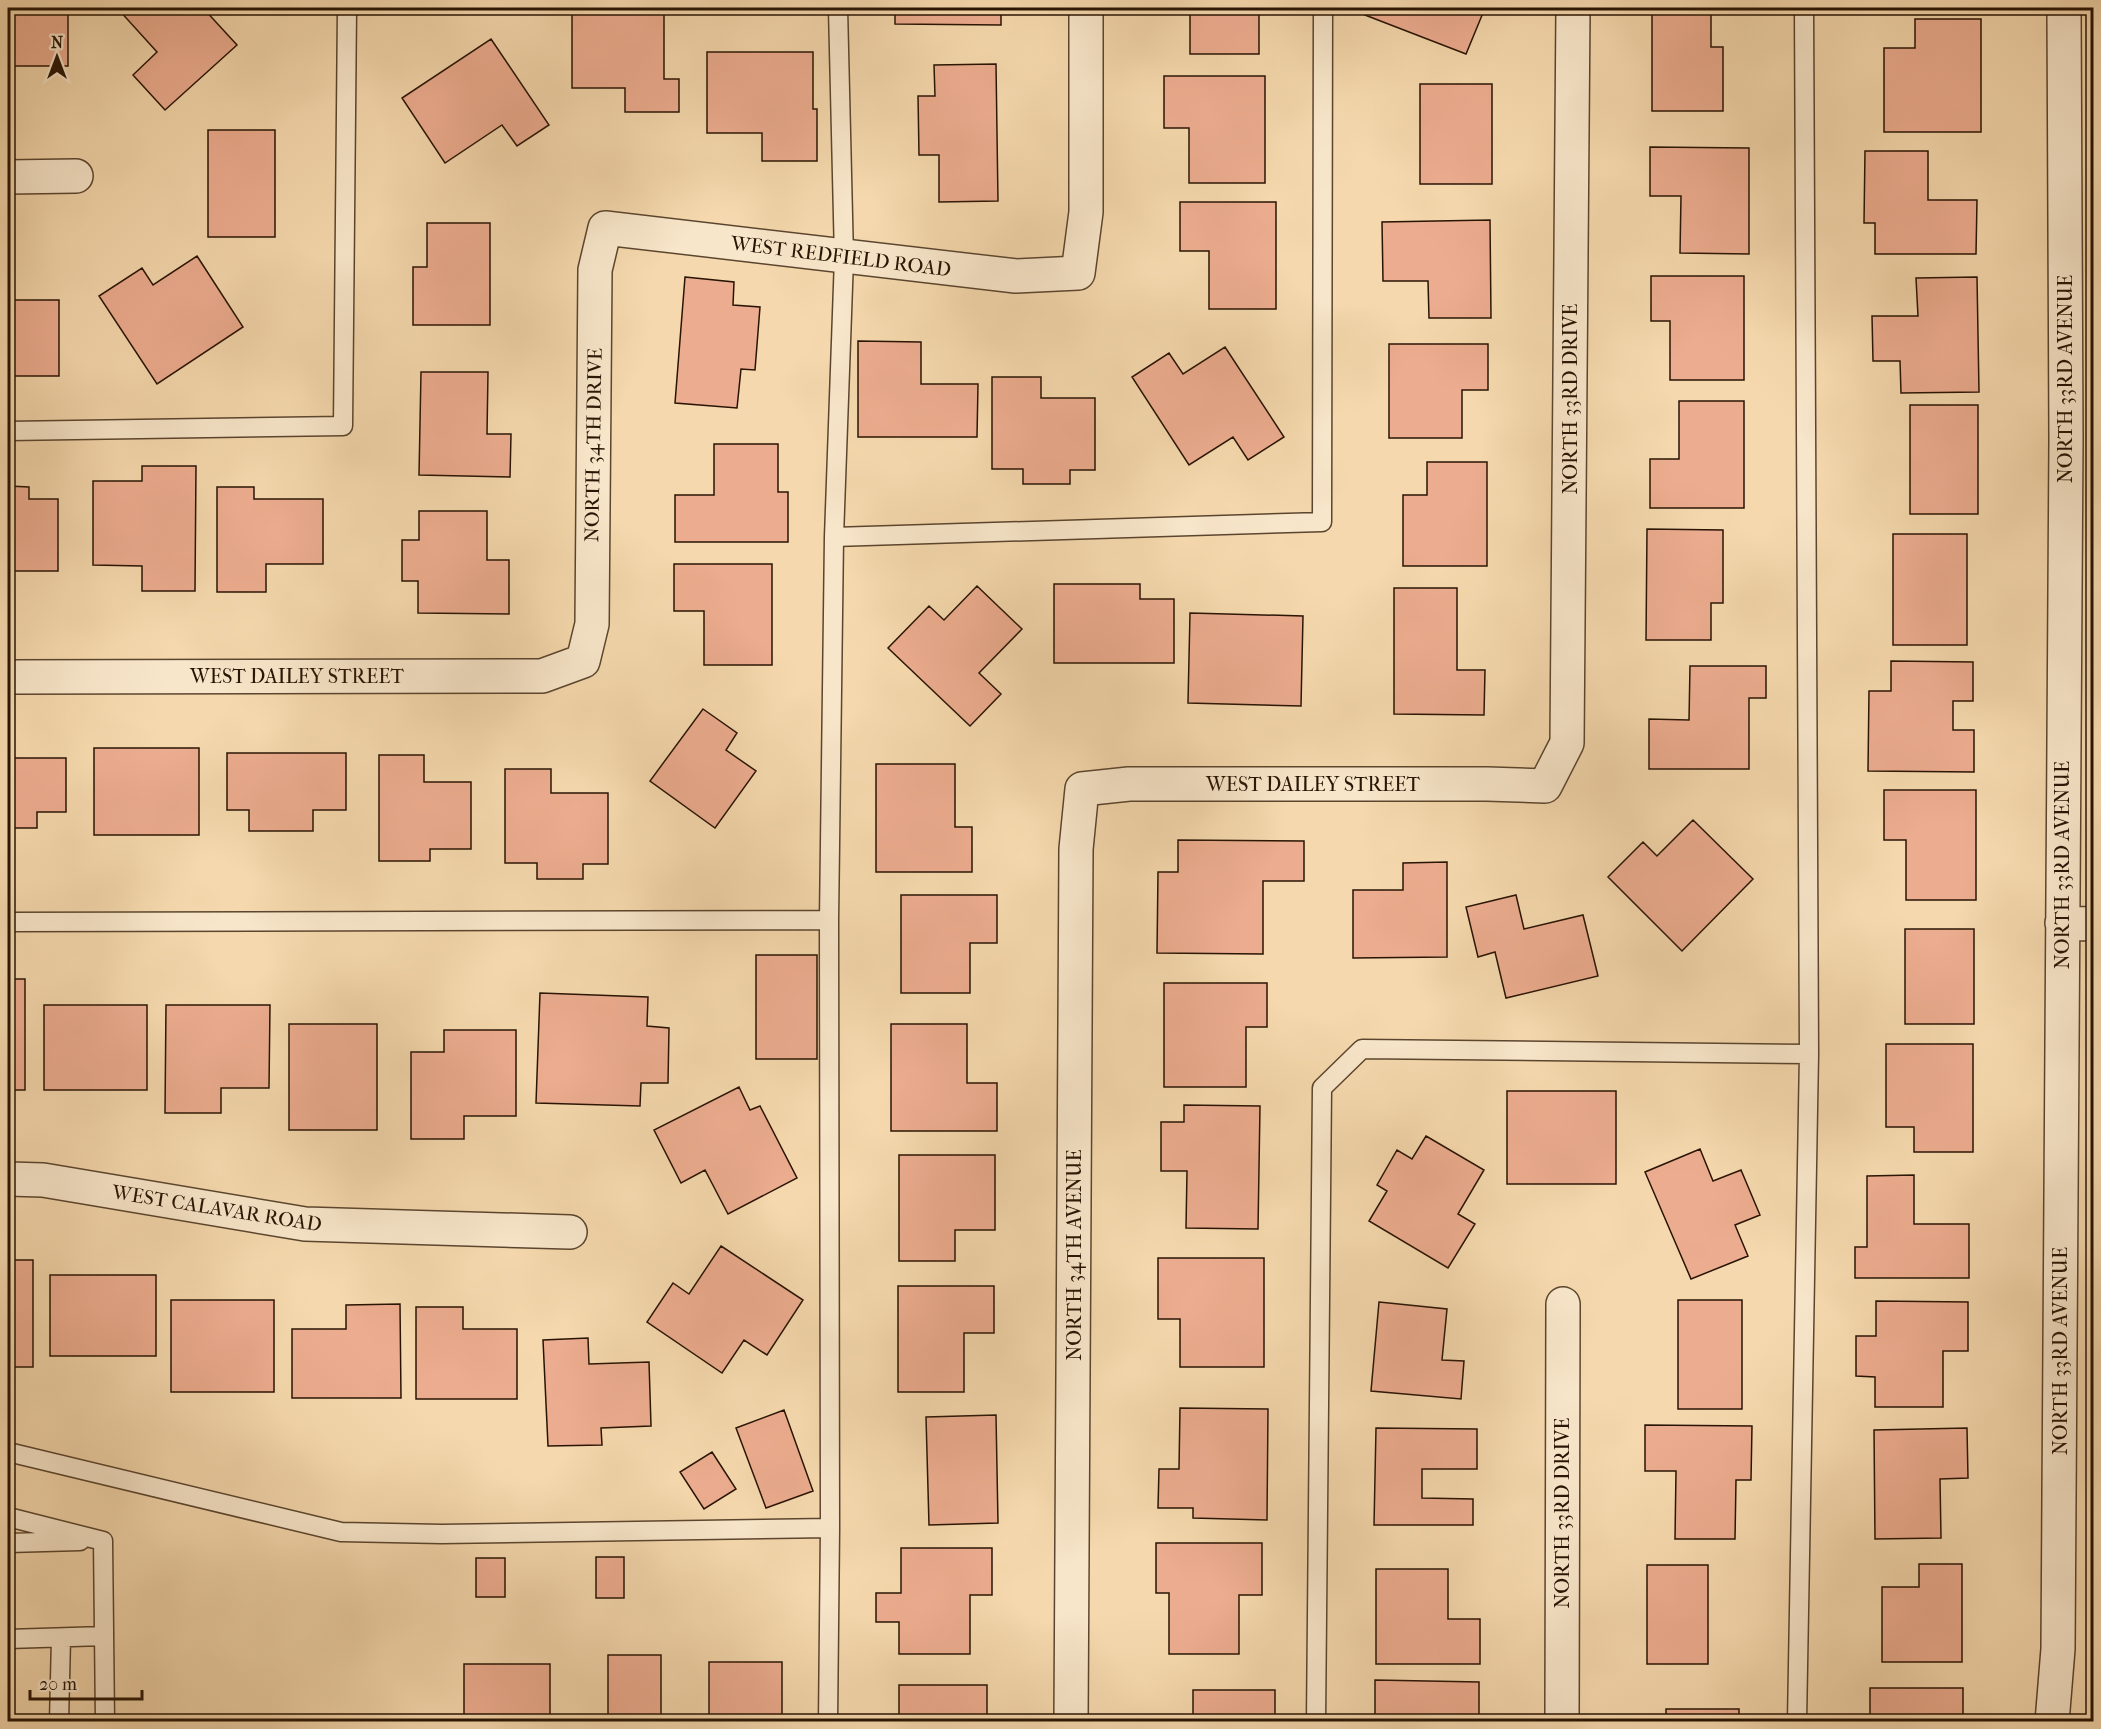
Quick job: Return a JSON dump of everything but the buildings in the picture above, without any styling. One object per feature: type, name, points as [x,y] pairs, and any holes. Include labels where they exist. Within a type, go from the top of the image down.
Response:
[{"type":"street","name":"WEST REDFIELD ROAD","points":[[605,228],[844,258],[1016,276],[1078,273],[1086,212],[1086,8]]},
{"type":"street","name":"NORTH 33RD DRIVE","points":[[1545,786],[1567,743],[1573,8]]},
{"type":"street","name":"NORTH 33RD AVENUE","points":[[2052,1722],[2058,1637],[2078,923],[2080,440],[2064,8]]},
{"type":"street","points":[[8,177],[76,176]]},
{"type":"street","name":"NORTH 34TH DRIVE","points":[[583,662],[592,624],[595,270],[605,228]]},
{"type":"street","name":"WEST DAILEY STREET","points":[[8,677],[542,676],[583,662]]},
{"type":"street","name":"WEST DAILEY STREET","points":[[1082,789],[1130,784],[1545,786]]},
{"type":"street","name":"NORTH 34TH AVENUE","points":[[1071,1722],[1076,861],[1082,789]]},
{"type":"street","name":"WEST CALAVAR ROAD","points":[[8,1179],[43,1180],[305,1224],[570,1232]]},
{"type":"street","name":"NORTH 33RD DRIVE","points":[[1562,1722],[1563,1304]]},
{"type":"lane","points":[[8,431],[344,426],[347,8]]},
{"type":"lane","points":[[828,1722],[829,920],[834,537],[844,258],[838,8]]},
{"type":"lane","points":[[834,537],[1322,522],[1323,8]]},
{"type":"lane","points":[[1797,1722],[1809,1054],[1804,8]]},
{"type":"lane","points":[[8,922],[829,920]]},
{"type":"lane","points":[[1316,1722],[1322,1088],[1362,1049],[1809,1054]]},
{"type":"lane","points":[[8,1452],[341,1532],[442,1534],[830,1528]]},
{"type":"lane","points":[[8,1517],[103,1541]]},
{"type":"lane","points":[[8,1543],[103,1541]]},
{"type":"lane","points":[[103,1541],[105,1722]]},
{"type":"lane","points":[[8,1639],[104,1636]]},
{"type":"lane","points":[[59,1722],[60,1638]]}]
